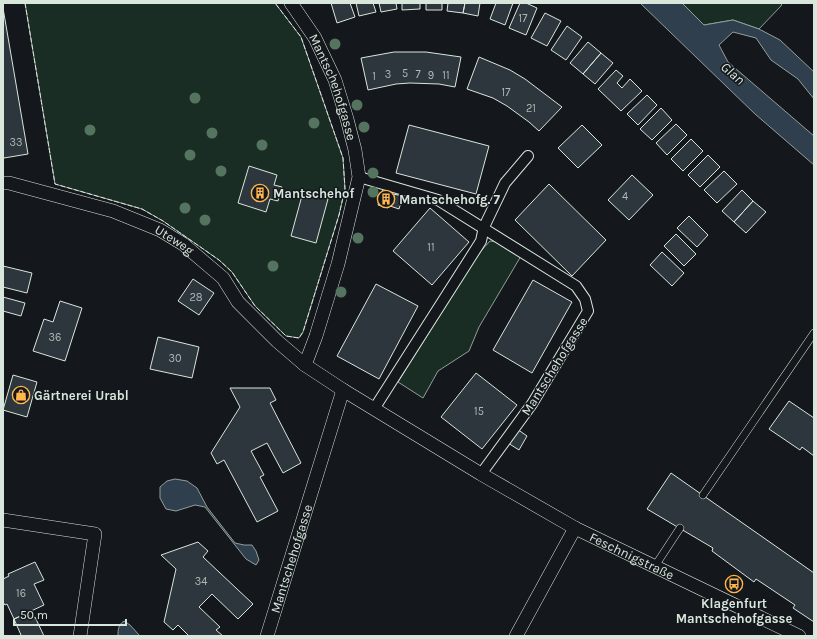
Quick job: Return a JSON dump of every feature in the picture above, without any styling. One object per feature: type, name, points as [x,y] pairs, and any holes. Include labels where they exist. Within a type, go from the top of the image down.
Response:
[{"type":"street","name":"Mantschehofgasse","points":[[291,3],[315,38],[335,80],[352,138],[360,177],[338,264],[316,336],[305,364]]},
{"type":"street","points":[[374,410],[482,241],[484,227],[505,183],[528,156]]},
{"type":"street","name":"Mantschehofgasse","points":[[360,177],[438,200],[484,227],[576,286],[585,299],[588,311],[532,404],[481,474]]},
{"type":"street","name":"Uteweg","points":[[3,183],[9,183],[113,211],[160,230],[183,244],[223,278],[238,302],[277,340],[305,364]]},
{"type":"street","points":[[305,364],[374,410],[575,528]]},
{"type":"street","name":"Mantschehofgasse","points":[[267,636],[343,390]]},
{"type":"street","points":[[3,520],[95,534],[80,636]]},
{"type":"street","name":"Feschnigstraße","points":[[516,636],[575,528],[799,636]]},
{"type":"lane","points":[[703,495],[814,333]]},
{"type":"lane","points":[[654,566],[680,528]]},
{"type":"green space","points":[[25,3],[275,3],[301,37],[343,158],[345,189],[339,215],[303,332],[299,338],[286,336],[255,306],[232,272],[219,260],[163,221],[142,209],[55,184]]},
{"type":"green space","points":[[682,3],[782,3],[781,6],[759,29],[733,20],[704,25]]},
{"type":"green space","points":[[490,241],[499,242],[521,256],[479,327],[469,351],[438,371],[423,398],[398,382],[479,253]]},
{"type":"water","name":"Glan","points":[[640,3],[682,3],[704,25],[733,20],[759,29],[780,40],[814,72],[814,99],[798,79],[771,60],[756,38],[733,32],[719,45],[728,62],[814,136],[814,165],[755,114]]},
{"type":"water","points":[[175,479],[187,481],[197,488],[207,507],[235,543],[252,545],[259,560],[256,565],[246,559],[205,507],[195,505],[176,511],[166,509],[160,498],[160,487],[167,481]]},
{"type":"water","points":[[124,621],[140,636],[118,636],[119,626]]},
{"type":"building","points":[[331,3],[350,3],[355,17],[337,23]]},
{"type":"building","points":[[356,3],[373,3],[376,12],[359,16]]},
{"type":"building","points":[[379,3],[396,3],[397,9],[381,12]]},
{"type":"building","points":[[402,3],[420,3],[420,9],[402,10]]},
{"type":"building","points":[[426,3],[442,3],[442,10],[426,10]]},
{"type":"building","points":[[448,3],[465,3],[463,13],[447,11]]},
{"type":"building","points":[[465,3],[480,3],[478,16],[463,13]]},
{"type":"building","points":[[496,3],[513,3],[505,25],[490,19]]},
{"type":"building","points":[[520,3],[526,3],[537,8],[526,35],[509,28]]},
{"type":"building","points":[[3,8],[28,154],[4,158],[3,156]]},
{"type":"building","points":[[545,13],[561,21],[547,46],[531,38]]},
{"type":"building","points":[[567,26],[582,37],[566,60],[551,50]]},
{"type":"building","points":[[588,42],[601,53],[583,74],[570,63]]},
{"type":"building","points":[[394,52],[426,52],[461,57],[455,87],[439,84],[410,83],[396,84],[368,90],[361,58]]},
{"type":"building","points":[[601,53],[613,63],[595,84],[583,74]]},
{"type":"building","points":[[479,57],[510,70],[525,79],[562,107],[539,131],[507,106],[493,98],[467,89]]},
{"type":"building","points":[[616,70],[623,76],[617,83],[622,88],[630,79],[642,91],[621,111],[598,89]]},
{"type":"building","points":[[647,95],[657,105],[638,125],[627,114]]},
{"type":"building","points":[[661,108],[672,120],[652,140],[640,129]]},
{"type":"building","points":[[676,124],[687,135],[667,155],[656,143]]},
{"type":"building","points":[[409,125],[489,146],[476,194],[396,173]]},
{"type":"building","points":[[582,125],[602,145],[578,168],[558,148]]},
{"type":"building","points":[[691,139],[703,151],[683,171],[671,159]]},
{"type":"building","points":[[708,155],[720,167],[700,187],[688,175]]},
{"type":"building","name":"Mantschehof","points":[[249,166],[277,175],[274,185],[282,187],[278,201],[270,199],[266,212],[238,203]]},
{"type":"building","points":[[724,171],[737,184],[717,203],[704,190]]},
{"type":"building","points":[[632,175],[653,195],[629,220],[608,200]]},
{"type":"building","points":[[549,184],[606,240],[572,276],[515,220]]},
{"type":"building","name":"Mantschehofg. 7","points":[[383,189],[393,192],[388,208],[378,205]]},
{"type":"building","points":[[742,190],[753,201],[734,222],[722,211]]},
{"type":"building","points":[[303,192],[328,199],[316,243],[291,236]]},
{"type":"building","points":[[393,194],[403,196],[399,209],[390,206]]},
{"type":"building","points":[[753,201],[766,212],[746,233],[734,222]]},
{"type":"building","points":[[430,208],[469,242],[432,285],[393,251]]},
{"type":"building","points":[[689,216],[708,235],[697,247],[677,228]]},
{"type":"building","points":[[676,234],[696,254],[684,266],[664,246]]},
{"type":"building","points":[[662,252],[684,273],[672,286],[650,265]]},
{"type":"building","points":[[3,266],[32,273],[27,293],[3,287]]},
{"type":"building","points":[[193,279],[214,293],[199,315],[178,301]]},
{"type":"building","points":[[533,280],[572,302],[532,373],[493,350]]},
{"type":"building","points":[[376,284],[418,306],[379,379],[337,356]]},
{"type":"building","points":[[3,297],[25,303],[21,316],[3,311]]},
{"type":"building","points":[[60,301],[82,308],[65,361],[33,351],[44,319],[53,322]]},
{"type":"building","points":[[158,337],[199,347],[192,378],[150,369]]},
{"type":"building","points":[[476,373],[517,405],[482,449],[441,417]]},
{"type":"building","points":[[13,375],[37,382],[27,417],[3,410]]},
{"type":"building","points":[[230,388],[270,388],[276,400],[270,403],[301,463],[283,473],[267,443],[251,451],[264,475],[260,477],[278,511],[257,522],[224,460],[217,464],[211,453],[240,407]]},
{"type":"building","points":[[789,401],[814,418],[814,456],[802,447],[800,450],[769,429]]},
{"type":"building","points":[[517,429],[527,436],[519,450],[508,443]]},
{"type":"building","points":[[671,473],[814,573],[814,622],[793,608],[795,605],[756,579],[754,582],[712,551],[713,548],[647,509]]},
{"type":"building","points":[[198,542],[208,551],[203,557],[253,604],[238,619],[212,594],[199,607],[220,627],[216,630],[223,636],[189,636],[178,625],[173,630],[164,622],[176,569],[161,555]]},
{"type":"building","points":[[35,562],[44,580],[34,584],[44,605],[14,619],[7,604],[5,605],[3,602],[3,579],[9,576],[8,574]]},
{"type":"building","points":[[28,613],[31,619],[35,617],[44,636],[19,636],[21,635],[14,619]]},
{"type":"fence","points":[[25,3],[55,184],[142,209],[163,221],[219,260],[232,272],[255,306],[286,336],[299,338],[303,332],[339,215],[345,189],[343,158],[301,37],[275,3]]},
{"type":"place","name":"Mantschehof","points":[[260,193]]},
{"type":"place","name":"Mantschehofg. 7","points":[[386,199]]},
{"type":"place","name":"Gärtnerei Urabl","points":[[21,395]]},
{"type":"place","name":"Klagenfurt Mantschehofgasse","points":[[734,584]]}]
